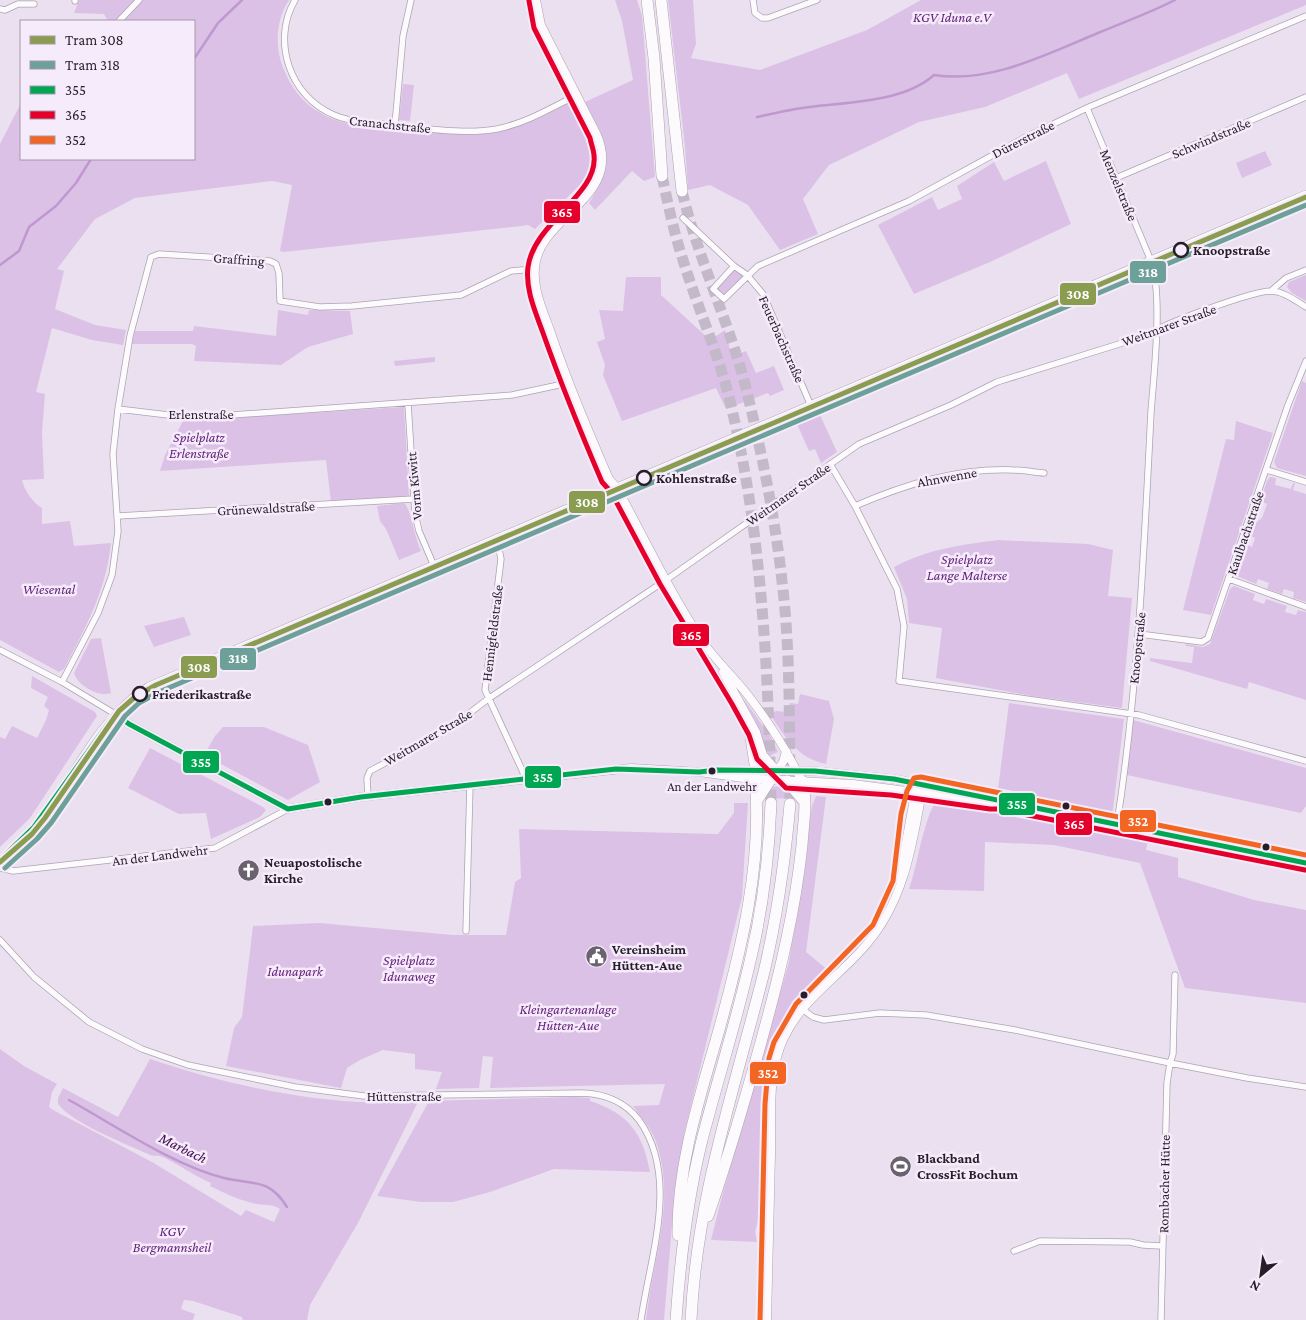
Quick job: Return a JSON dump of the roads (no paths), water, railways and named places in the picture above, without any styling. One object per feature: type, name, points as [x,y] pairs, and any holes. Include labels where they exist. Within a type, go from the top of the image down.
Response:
[{"type":"highway","points":[[647,0],[655,68],[662,176]]},
{"type":"highway","points":[[661,0],[682,191]]},
{"type":"highway","points":[[679,1272],[678,1219],[684,1175],[698,1104],[743,930],[754,854],[757,800],[755,775]]},
{"type":"highway","points":[[757,800],[773,775]]},
{"type":"highway","points":[[697,1248],[746,1097],[775,992],[797,887],[805,791],[799,776]]},
{"type":"highway","points":[[787,781],[804,801]]},
{"type":"highway","points":[[676,1320],[679,1272],[687,1213],[701,1144],[752,956],[768,856],[771,803]]},
{"type":"highway","points":[[691,1320],[697,1248],[712,1164],[772,935],[782,880],[790,804]]},
{"type":"main road","points":[[0,860],[25,839],[41,820],[115,714],[133,697],[159,682],[1306,196]]},
{"type":"street","points":[[119,20],[138,0]]},
{"type":"street","name":"Cranachstraße","points":[[295,0],[288,15],[284,44],[287,64],[301,88],[314,103],[336,116],[356,121],[447,130],[496,129],[543,113],[577,95]]},
{"type":"street","points":[[394,125],[403,36],[411,0]]},
{"type":"street","points":[[536,0],[541,25],[600,142],[602,154],[599,174],[591,191],[545,241],[539,251],[534,268],[540,300],[568,383],[609,479],[617,488],[666,580],[742,705],[756,732],[763,755],[773,775]]},
{"type":"street","points":[[753,0],[755,13],[762,18],[776,15],[817,0]]},
{"type":"street","points":[[0,10],[5,10],[18,4],[34,4]]},
{"type":"street","name":"Dürerstraße","points":[[747,275],[758,266],[936,188],[1003,149],[1087,108],[1306,16]]},
{"type":"street","name":"Schwindstraße","points":[[1116,178],[1306,98]]},
{"type":"street","name":"Menzelstraße","points":[[1087,108],[1151,261]]},
{"type":"street","name":"Feuerbachstraße","points":[[683,218],[734,266],[747,275],[763,294],[811,406]]},
{"type":"street","name":"Graffring","points":[[118,409],[137,309],[151,257],[159,254],[273,262],[279,273],[280,301],[320,306],[368,305],[461,295],[512,271],[534,268]]},
{"type":"street","name":"Knoopstraße","points":[[1117,824],[1139,634],[1156,329],[1156,274],[1151,261]]},
{"type":"street","points":[[734,266],[712,289],[724,299],[747,275]]},
{"type":"street","name":"Weitmarer Straße","points":[[368,796],[367,778],[370,770],[450,728],[488,699],[666,580],[859,444],[950,406],[997,382],[1148,336],[1156,329],[1271,291],[1286,278],[1306,270]]},
{"type":"street","points":[[1271,291],[1281,293],[1306,307]]},
{"type":"street","name":"Kaulbachstraße","points":[[1139,634],[1206,642],[1288,405],[1306,361]]},
{"type":"street","name":"Erlenstraße","points":[[118,409],[185,417],[408,404],[512,395],[568,383]]},
{"type":"street","name":"Vorm Kiwitt","points":[[408,404],[414,499],[419,531],[434,566]]},
{"type":"street","points":[[62,682],[88,635],[112,575],[118,516],[114,454],[118,409]]},
{"type":"street","points":[[830,464],[889,569],[901,602],[904,619],[904,654],[899,681],[1130,714],[1306,761]]},
{"type":"street","name":"Ahnwenne","points":[[855,506],[905,485],[948,475],[1003,470],[1044,473]]},
{"type":"street","points":[[1267,470],[1306,482]]},
{"type":"street","name":"Grünewaldstraße","points":[[118,516],[414,499]]},
{"type":"street","name":"Hennigfeldstraße","points":[[497,539],[501,549],[501,559],[486,690],[488,699],[523,772],[524,779]]},
{"type":"street","points":[[1229,579],[1306,607]]},
{"type":"street","points":[[0,650],[62,682],[129,724],[288,809]]},
{"type":"street","points":[[714,657],[748,694],[786,751],[799,776]]},
{"type":"street","points":[[742,705],[750,736],[755,775]]},
{"type":"street","points":[[773,775],[786,751]]},
{"type":"street","name":"An der Landwehr","points":[[0,868],[16,871],[215,848],[288,809],[368,796],[616,769],[799,776]]},
{"type":"street","name":"An der Landwehr","points":[[773,775],[787,781],[799,776]]},
{"type":"street","points":[[799,776],[853,784],[918,789],[998,801],[1306,863]]},
{"type":"street","points":[[799,776],[894,779],[918,789]]},
{"type":"street","points":[[466,931],[470,785]]},
{"type":"street","points":[[767,1320],[774,1079],[781,1045],[802,1009],[865,946],[892,906],[904,877],[912,849],[918,789]]},
{"type":"street","name":"Hüttenstraße","points":[[0,940],[31,974],[88,1022],[142,1049],[188,1064],[334,1094],[428,1096],[583,1092],[606,1096],[622,1104],[633,1113],[647,1133],[654,1149],[659,1179],[659,1214],[641,1320]]},
{"type":"street","name":"Rombacher Hütte","points":[[1161,1320],[1167,1083],[1173,1054],[1175,975]]},
{"type":"street","points":[[802,1009],[813,1017],[824,1020],[896,1012],[957,1020],[1016,1030],[1247,1078],[1306,1087]]},
{"type":"street","name":"Rombacher Hütte","points":[[1014,1251],[1040,1241],[1130,1242],[1143,1246],[1162,1246]]},
{"type":"waterway","name":"Marbach","points":[[195,58],[218,23],[242,0]]},
{"type":"waterway","points":[[757,117],[797,109],[892,96],[922,84],[934,75],[955,77],[997,71],[1038,58],[1175,0]]},
{"type":"waterway","name":"Marbach","points":[[0,265],[19,251],[29,227],[56,206],[76,183],[90,160]]},
{"type":"waterway","name":"Marbach","points":[[69,1100],[145,1144],[185,1164],[224,1178],[260,1184],[267,1187],[274,1191],[287,1207]]},
{"type":"tunnel","points":[[662,176],[680,250],[719,362],[729,397],[749,498],[756,548],[765,650],[771,803]]},
{"type":"tunnel","points":[[682,191],[697,242],[740,366],[758,439],[772,510],[782,581],[787,637],[790,804]]},
{"type":"tram line","name":"308","points":[[0,862],[32,834],[45,818],[119,711],[135,697],[156,685],[1306,197]]},
{"type":"tram line","name":"318","points":[[5,868],[37,839],[51,823],[125,716],[139,703],[159,692],[1306,205]]},
{"type":"place","name":"Knoopstraße","points":[[1181,250]]},
{"type":"place","name":"Kohlenstraße","points":[[644,478]]},
{"type":"place","name":"Friederikastraße","points":[[140,694]]},
{"type":"place","name":"An der Landwehr","points":[[712,771]]},
{"type":"place","name":"Neuapostolische Kirche","points":[[248,870]]},
{"type":"place","name":"Vereinsheim Hütten-Aue","points":[[596,957]]},
{"type":"place","name":"Blackband CrossFit Bochum","points":[[901,1166]]},
{"type":"park label","name":"KGV Iduna e.V","points":[[952,17]]},
{"type":"park label","name":"Spielplatz Erlenstraße","points":[[199,446]]},
{"type":"park label","name":"Spielplatz Lange Malterse","points":[[967,568]]},
{"type":"park label","name":"Wiesental","points":[[49,589]]},
{"type":"park label","name":"Spielplatz Idunaweg","points":[[409,968]]},
{"type":"park label","name":"Idunapark","points":[[295,971]]},
{"type":"park label","name":"Kleingartenanlage Hütten-Aue","points":[[568,1018]]},
{"type":"park label","name":"KGV Bergmannsheil","points":[[172,1240]]}]
